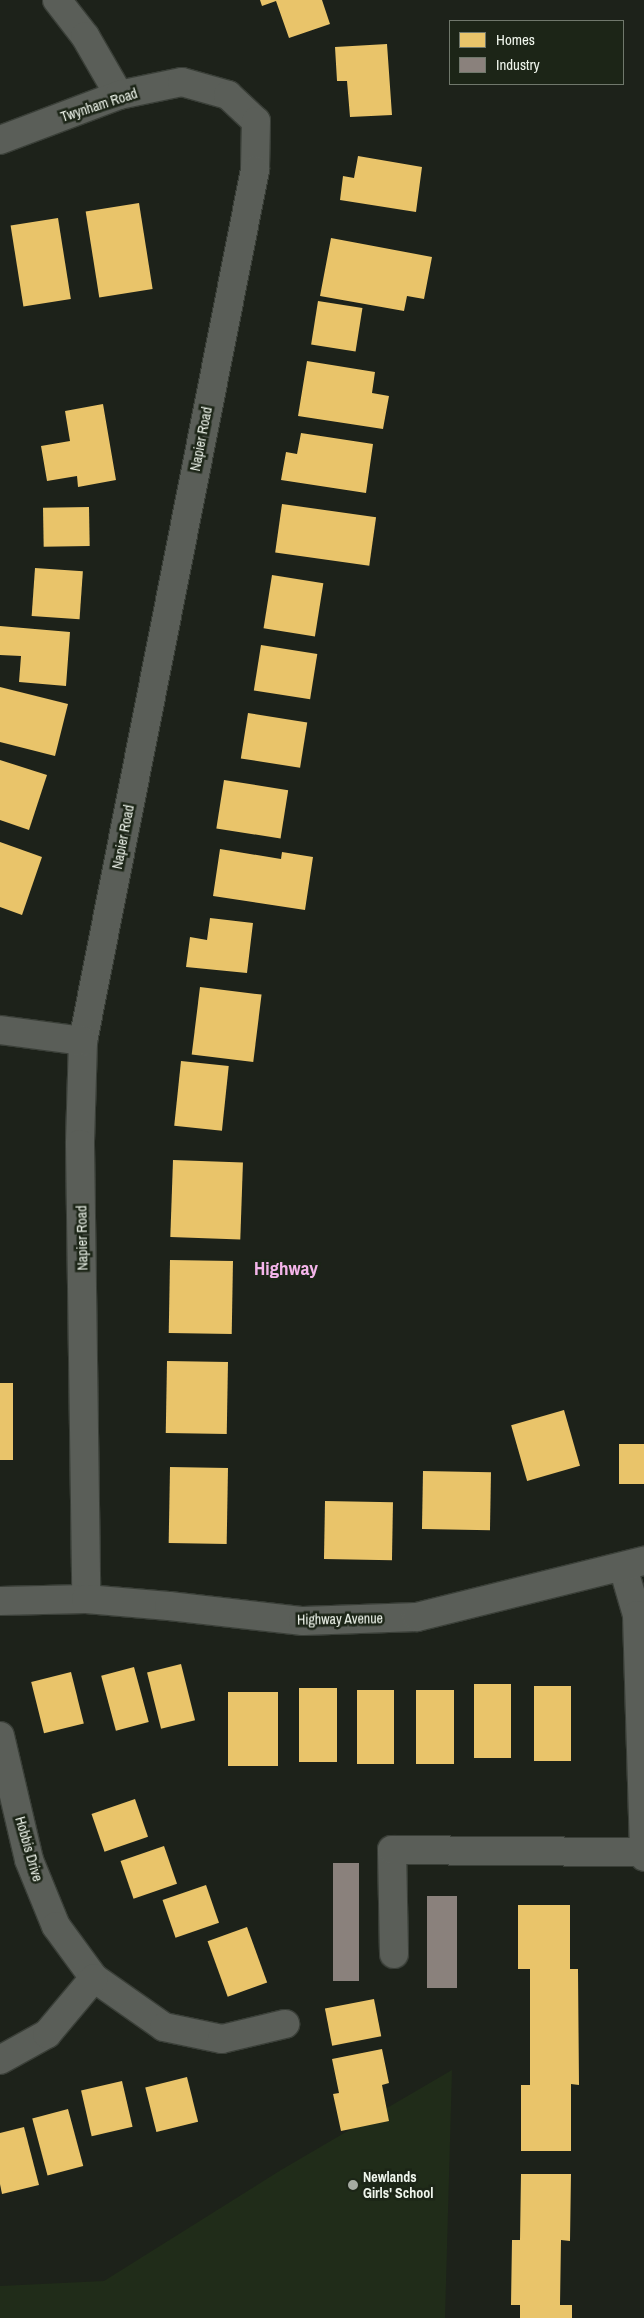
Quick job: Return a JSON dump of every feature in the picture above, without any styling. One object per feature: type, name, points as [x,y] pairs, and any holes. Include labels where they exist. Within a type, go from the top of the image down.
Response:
[{"type":"street","points":[[56,0],[85,36],[119,95]]},
{"type":"street","name":"Twynham Road","points":[[0,140],[119,95],[182,82],[228,95]]},
{"type":"street","name":"Napier Road","points":[[86,1599],[80,1144],[83,1042],[255,170],[256,121],[228,95]]},
{"type":"street","points":[[0,1030],[83,1042]]},
{"type":"street","points":[[633,1564],[644,1857]]},
{"type":"street","name":"Highway Avenue","points":[[0,1600],[86,1599],[303,1621],[417,1617],[633,1564]]},
{"type":"street","name":"Hobbis Drive","points":[[0,1736],[29,1860],[56,1926],[94,1978],[164,2027],[222,2039],[285,2024]]},
{"type":"street","points":[[394,1954],[392,1850],[644,1852]]},
{"type":"street","points":[[0,2060],[47,2034],[94,1978]]},
{"type":"shaded area","name":"Newlands Girls' School","points":[[452,2070],[445,2318],[0,2318],[0,2286],[104,2281],[281,2170]]},
{"type":"building: Homes","points":[[260,0],[322,0],[330,24],[289,38],[276,1],[262,6]]},
{"type":"building: Homes","points":[[387,44],[392,115],[350,117],[347,81],[337,81],[335,47]]},
{"type":"building: Homes","points":[[358,156],[422,167],[416,212],[340,200],[343,176],[354,178]]},
{"type":"building: Homes","points":[[139,203],[153,289],[99,297],[86,211]]},
{"type":"building: Homes","points":[[58,218],[71,299],[23,306],[11,226]]},
{"type":"building: Homes","points":[[331,238],[432,257],[424,299],[407,296],[404,311],[320,296]]},
{"type":"building: Homes","points":[[318,301],[362,308],[356,351],[311,344]]},
{"type":"building: Homes","points":[[307,361],[375,372],[372,393],[389,396],[383,429],[298,416]]},
{"type":"building: Homes","points":[[103,404],[116,480],[78,487],[77,476],[47,481],[41,446],[70,441],[65,411]]},
{"type":"building: Homes","points":[[301,433],[373,444],[366,493],[281,480],[286,452],[297,454]]},
{"type":"building: Homes","points":[[282,504],[376,517],[369,566],[275,553]]},
{"type":"building: Homes","points":[[89,507],[90,546],[44,547],[43,508]]},
{"type":"building: Homes","points":[[35,568],[83,571],[80,619],[32,616]]},
{"type":"building: Homes","points":[[272,575],[323,583],[315,636],[264,628]]},
{"type":"building: Homes","points":[[0,626],[70,632],[66,686],[19,682],[21,656],[0,655]]},
{"type":"building: Homes","points":[[261,645],[317,654],[310,699],[254,690]]},
{"type":"building: Homes","points":[[0,687],[68,704],[55,756],[0,742]]},
{"type":"building: Homes","points":[[248,713],[307,722],[300,768],[241,758]]},
{"type":"building: Homes","points":[[0,760],[47,775],[29,830],[0,820]]},
{"type":"building: Homes","points":[[224,780],[288,790],[281,839],[216,828]]},
{"type":"building: Homes","points":[[0,842],[42,857],[22,915],[0,907]]},
{"type":"building: Homes","points":[[220,849],[281,859],[282,852],[313,857],[305,910],[213,896]]},
{"type":"building: Homes","points":[[210,918],[253,923],[247,973],[186,967],[190,937],[207,940]]},
{"type":"building: Homes","points":[[200,987],[262,995],[253,1062],[192,1054]]},
{"type":"building: Homes","points":[[181,1061],[229,1066],[222,1131],[174,1126]]},
{"type":"building: Homes","points":[[173,1160],[243,1162],[240,1239],[170,1237]]},
{"type":"building: Homes","points":[[170,1260],[233,1261],[232,1334],[169,1333]]},
{"type":"building: Homes","points":[[167,1361],[228,1362],[227,1434],[166,1433]]},
{"type":"building: Homes","points":[[0,1383],[13,1383],[13,1460],[0,1460]]},
{"type":"building: Homes","points":[[564,1410],[580,1466],[527,1481],[511,1425]]},
{"type":"building: Homes","points":[[619,1444],[644,1444],[644,1484],[619,1484]]},
{"type":"building: Homes","points":[[170,1467],[228,1468],[227,1544],[169,1543]]},
{"type":"building: Homes","points":[[423,1471],[491,1472],[490,1530],[422,1529]]},
{"type":"building: Homes","points":[[325,1501],[393,1502],[392,1560],[324,1559]]},
{"type":"building: Homes","points":[[181,1664],[195,1720],[161,1729],[147,1672]]},
{"type":"building: Homes","points":[[134,1667],[149,1722],[116,1731],[101,1676]]},
{"type":"building: Homes","points":[[71,1672],[84,1723],[44,1733],[31,1682]]},
{"type":"building: Homes","points":[[474,1684],[511,1684],[511,1758],[474,1758]]},
{"type":"building: Homes","points":[[534,1686],[571,1686],[571,1761],[534,1761]]},
{"type":"building: Homes","points":[[299,1688],[337,1688],[337,1762],[299,1762]]},
{"type":"building: Homes","points":[[357,1690],[394,1690],[394,1764],[357,1764]]},
{"type":"building: Homes","points":[[416,1690],[454,1690],[454,1764],[416,1764]]},
{"type":"building: Homes","points":[[228,1692],[278,1692],[278,1766],[228,1766]]},
{"type":"building: Homes","points":[[135,1799],[148,1837],[105,1852],[92,1814]]},
{"type":"building: Homes","points":[[164,1846],[177,1884],[134,1899],[121,1861]]},
{"type":"building: Homes","points":[[206,1885],[219,1923],[176,1938],[163,1900]]},
{"type":"building: Homes","points":[[518,1905],[570,1905],[570,1969],[578,1969],[579,2085],[571,2084],[571,2151],[521,2151],[521,2085],[530,2085],[530,1969],[518,1969]]},
{"type":"building: Homes","points":[[247,1927],[267,1982],[228,1997],[208,1941]]},
{"type":"building: Homes","points":[[374,1999],[381,2036],[332,2046],[325,2009]]},
{"type":"building: Homes","points":[[382,2049],[389,2083],[382,2085],[389,2121],[341,2131],[333,2094],[339,2093],[332,2059]]},
{"type":"building: Homes","points":[[187,2077],[198,2122],[156,2132],[145,2087]]},
{"type":"building: Homes","points":[[122,2081],[133,2127],[92,2136],[81,2090]]},
{"type":"building: Homes","points":[[68,2109],[83,2166],[48,2176],[32,2119]]},
{"type":"building: Homes","points":[[24,2127],[39,2185],[2,2194],[0,2184],[0,2133]]},
{"type":"building: Homes","points":[[521,2174],[571,2174],[570,2241],[561,2240],[560,2305],[572,2305],[572,2318],[520,2318],[520,2305],[511,2305],[512,2240],[520,2240]]},
{"type":"building: Industry","points":[[333,1863],[359,1863],[359,1981],[333,1981]]},
{"type":"building: Industry","points":[[427,1896],[457,1896],[457,1988],[427,1988]]},
{"type":"place","name":"Newlands Girls' School","points":[[353,2185]]},
{"type":"district","name":"Highway","points":[[286,1269]]}]
